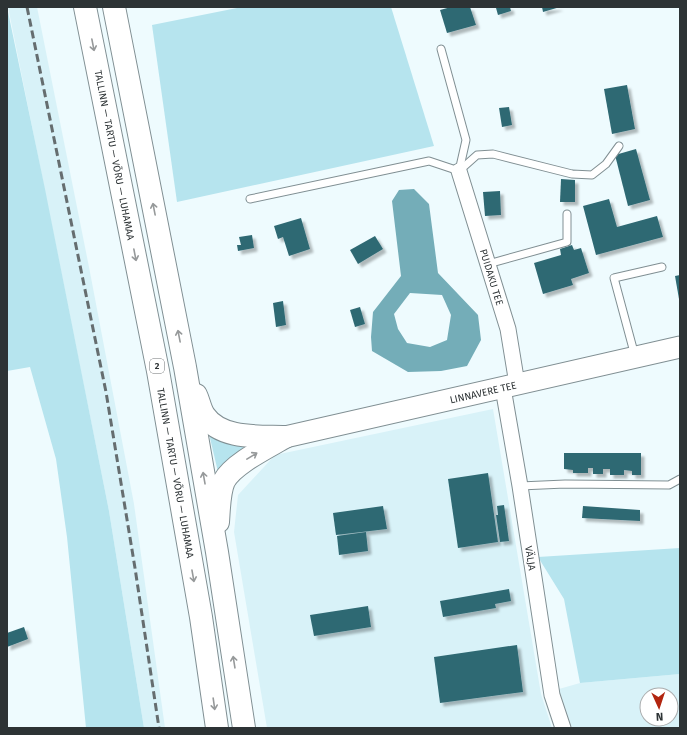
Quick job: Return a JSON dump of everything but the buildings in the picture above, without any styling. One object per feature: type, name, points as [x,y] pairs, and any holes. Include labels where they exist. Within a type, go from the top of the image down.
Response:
[{"type":"highway","name":"TALLINN — TARTU — VÕRU — LUHAMAA","points":[[85,7],[158,371],[201,617],[217,728]]},
{"type":"highway","points":[[114,7],[185,367],[217,552],[244,728]]},
{"type":"highway","points":[[185,367],[204,415],[212,423],[240,436],[285,437]]},
{"type":"highway","points":[[217,552],[219,508],[225,481],[242,462],[285,437]]},
{"type":"street","name":"PUIDAKU TEE","points":[[459,171],[508,329],[510,386]]},
{"type":"street","name":"LINNAVERE TEE","points":[[285,437],[680,349]]},
{"type":"street","name":"VÄLJA","points":[[510,386],[520,486],[552,695],[562,728]]},
{"type":"lane","points":[[441,49],[466,140],[459,171]]},
{"type":"lane","points":[[459,171],[477,155],[493,154],[572,174],[592,175],[606,164],[619,146]]},
{"type":"lane","points":[[250,199],[429,161],[459,171]]},
{"type":"lane","points":[[488,264],[567,242],[567,214]]},
{"type":"lane","points":[[636,358],[614,278],[662,267]]},
{"type":"lane","points":[[520,486],[565,484],[669,485],[680,479]]},
{"type":"shaded area","points":[[7,7],[109,511],[144,728],[86,728],[67,537],[56,459],[30,367],[7,371]]},
{"type":"shaded area","points":[[8,7],[37,7],[89,267],[134,504],[165,728],[144,728],[109,511]]},
{"type":"shaded area","points":[[242,7],[391,7],[434,146],[177,202],[152,25]]},
{"type":"shaded area","points":[[414,189],[429,204],[438,273],[478,315],[481,340],[467,366],[441,371],[408,372],[372,351],[371,337],[373,312],[401,276],[392,201],[399,190]],"holes":[[[410,293],[442,295],[451,315],[447,340],[430,347],[407,343],[398,329],[394,314]]]},
{"type":"shaded area","points":[[493,409],[541,694],[552,728],[267,728],[234,532],[238,495],[275,455]]},
{"type":"shaded area","points":[[212,435],[245,446],[218,472],[210,438]]},
{"type":"shaded area","points":[[680,548],[680,674],[580,683],[564,599],[538,557]]},
{"type":"shaded area","points":[[680,674],[680,728],[572,728],[559,689],[580,683]]},
{"type":"railway","points":[[27,7],[106,392],[135,568],[159,728]]}]
